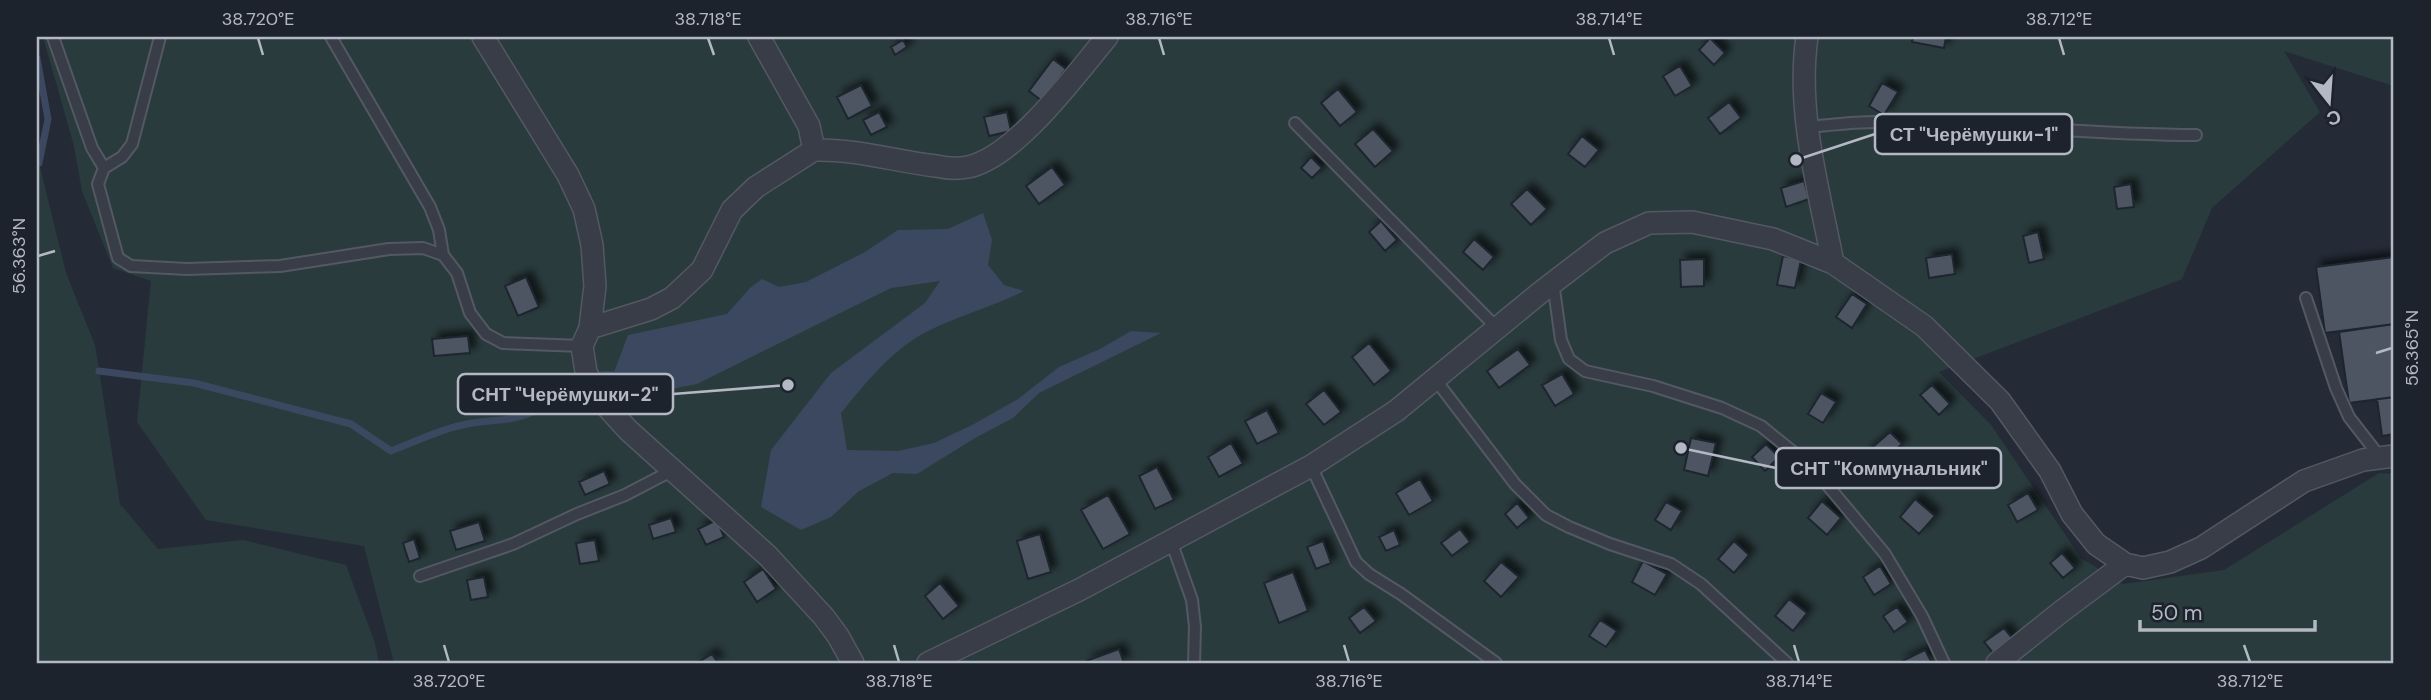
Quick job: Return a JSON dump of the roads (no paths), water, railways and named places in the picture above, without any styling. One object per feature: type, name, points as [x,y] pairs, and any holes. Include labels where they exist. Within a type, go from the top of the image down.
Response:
[{"type":"street","points":[[483,37],[568,175],[584,209],[592,245],[595,286],[586,337],[586,372],[598,397],[628,430],[777,566],[824,617],[853,663]]},
{"type":"street","points":[[759,37],[809,126],[814,150]]},
{"type":"street","points":[[586,337],[672,298],[702,270],[732,210],[756,187],[814,150],[841,149],[937,167],[967,167],[984,161],[1008,146],[1047,107],[1107,37]]},
{"type":"street","points":[[1807,37],[1803,61],[1807,127],[1833,263]]},
{"type":"street","points":[[928,663],[1079,590],[1311,466],[1396,411],[1553,282],[1605,243],[1649,223],[1692,222],[1773,239],[1833,263],[1924,326],[2000,401],[2050,471],[2072,514],[2096,544],[2125,564],[2143,568],[2170,562],[2201,548],[2304,481],[2363,460],[2387,456]]},
{"type":"street","points":[[1997,663],[2125,564]]},
{"type":"lane","points":[[53,37],[92,148],[104,168]]},
{"type":"lane","points":[[160,37],[132,144],[122,157],[104,168],[99,184],[118,258],[131,266],[187,269],[281,266],[390,249],[423,248],[443,255]]},
{"type":"lane","points":[[331,37],[430,207],[439,230],[443,255],[457,273],[470,313],[486,334],[503,343],[586,337]]},
{"type":"lane","points":[[1807,127],[1875,122],[2140,135],[2196,135]]},
{"type":"lane","points":[[1295,123],[1497,328]]},
{"type":"lane","points":[[1553,282],[1561,340],[1569,359],[1585,371],[1653,386],[1722,408],[1761,426],[1814,469],[1885,554],[1922,616],[1944,663]]},
{"type":"lane","points":[[2306,298],[2336,388],[2349,417],[2387,456]]},
{"type":"lane","points":[[1435,379],[1515,484],[1546,515],[1610,544],[1671,564],[1701,584],[1787,663]]},
{"type":"lane","points":[[1311,466],[1356,562],[1369,575],[1401,594],[1496,663]]},
{"type":"lane","points":[[420,576],[513,544],[625,495],[673,470]]},
{"type":"lane","points":[[1171,541],[1192,600],[1195,626],[1194,663]]},
{"type":"water","points":[[983,213],[992,240],[988,265],[1004,285],[1024,291],[928,331],[891,357],[841,413],[847,450],[898,451],[934,443],[1018,399],[1059,367],[1100,349],[1131,331],[1161,333],[1039,393],[1013,418],[917,474],[893,473],[859,491],[831,517],[801,530],[761,507],[771,450],[831,373],[925,303],[940,281],[891,288],[697,384],[641,395],[613,375],[628,335],[727,314],[750,288],[762,279],[779,287],[806,282],[865,252],[898,230],[948,229]]},
{"type":"waterway","points":[[37,58],[48,119],[39,163]]},
{"type":"waterway","points":[[99,371],[194,383],[351,424],[391,451],[452,428],[523,416],[541,408],[585,380],[603,374],[613,375]]},
{"type":"place","name":"СТ \"Черёмушки-1\"","points":[[1796,160]]},
{"type":"place","name":"СНТ \"Черёмушки-2\"","points":[[788,385]]},
{"type":"place","name":"СНТ \"Коммунальник\"","points":[[1681,448]]}]
